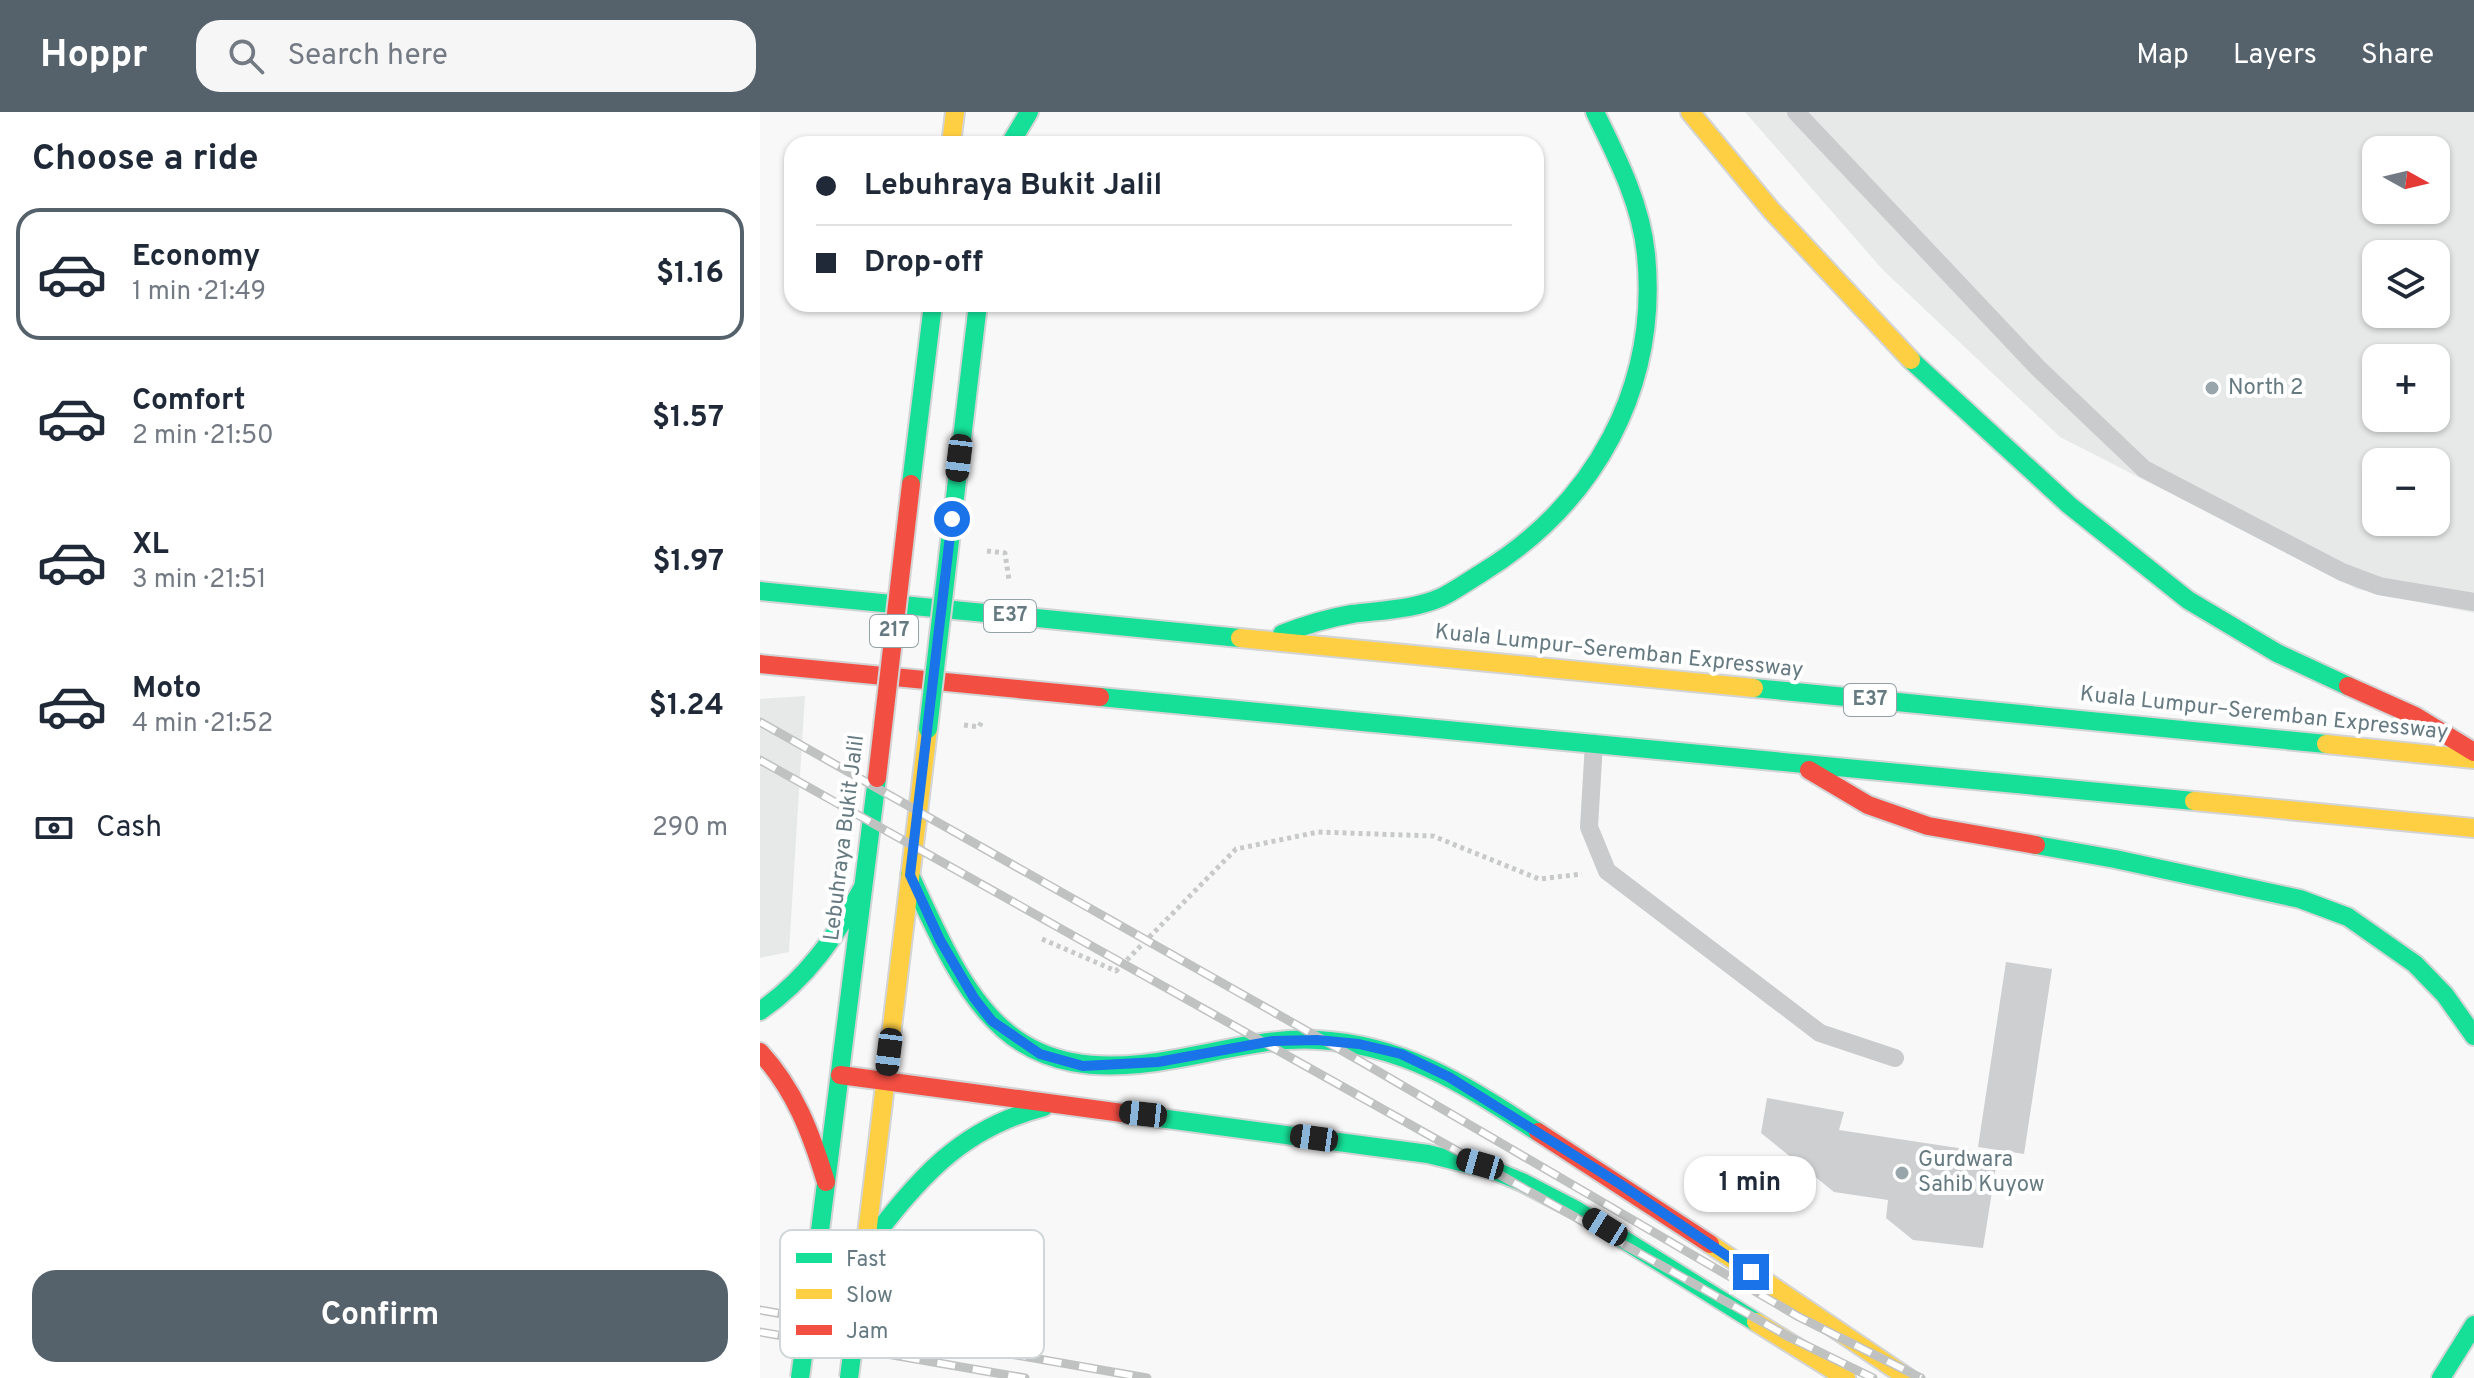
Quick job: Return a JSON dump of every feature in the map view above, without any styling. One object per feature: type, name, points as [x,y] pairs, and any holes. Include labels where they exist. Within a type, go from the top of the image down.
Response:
[{"type":"main road","points":[[952,136],[955,112]]},
{"type":"main road","points":[[1015,136],[1029,112]]},
{"type":"main road","points":[[1265,641],[1308,624],[1416,605],[1444,596],[1496,564],[1530,538],[1582,487],[1603,457],[1631,403],[1640,370],[1649,272],[1645,236],[1634,196],[1595,112]]},
{"type":"main road","points":[[1690,112],[1772,211],[1924,374],[2069,505],[2201,607],[2277,653],[2415,716],[2474,752]]},
{"type":"main road","points":[[999,136],[1000,123]]},
{"type":"main road","name":"Lebuhraya Bukit Jalil","points":[[820,1230],[932,312]]},
{"type":"main road","name":"217","points":[[868,1230],[977,312]]},
{"type":"main road","name":"Kuala Lumpur–Seremban Expressway","points":[[760,591],[2474,759]]},
{"type":"main road","points":[[760,664],[2474,828]]},
{"type":"main road","points":[[1800,765],[1868,805],[1928,826],[2131,862],[2300,899],[2348,917],[2415,964],[2445,995],[2474,1036]]},
{"type":"main road","points":[[910,875],[940,940],[974,998],[992,1021],[1040,1054],[1083,1066],[1129,1065],[1273,1041],[1317,1040],[1359,1044],[1401,1054],[1449,1077],[1599,1171],[1908,1378]]},
{"type":"main road","points":[[760,1011],[794,987],[814,965],[863,887]]},
{"type":"main road","points":[[760,1052],[781,1073],[799,1103],[826,1182]]},
{"type":"main road","points":[[840,1075],[1428,1154],[1498,1169],[1556,1197],[1846,1378]]},
{"type":"main road","points":[[884,1230],[939,1161],[972,1135],[1000,1119],[1058,1104]]},
{"type":"main road","points":[[2441,1378],[2474,1325]]},
{"type":"main road","name":"Lebuhraya Bukit Jalil","points":[[800,1378],[803,1358]]},
{"type":"main road","name":"217","points":[[849,1378],[852,1358]]},
{"type":"lane","points":[[1796,112],[2038,368],[2144,469],[2342,572],[2379,586],[2474,602]]},
{"type":"lane","points":[[1594,743],[1589,827],[1607,871],[1820,1033],[1895,1058]]},
{"type":"path","points":[[1042,939],[1116,971],[1236,849],[1318,832],[1433,836],[1539,879],[1607,871]]},
{"type":"shaded area","name":"North 2","points":[[1745,112],[2474,112],[2474,613],[2357,589],[2060,437],[1882,269]]},
{"type":"shaded area","points":[[805,696],[789,952],[760,958],[760,699]]},
{"type":"building","points":[[2006,962],[2052,969],[2024,1154],[1978,1147]]},
{"type":"building","name":"Gurdwara Sahib Kuyow","points":[[1767,1098],[1844,1112],[1839,1130],[1998,1154],[1983,1248],[1913,1240],[1886,1218],[1888,1200],[1834,1192],[1761,1133]]},
{"type":"railway","points":[[760,722],[1362,1062],[1799,1317],[1921,1378]]},
{"type":"railway","points":[[760,760],[1789,1337],[1873,1378]]},
{"type":"railway","points":[[760,1310],[780,1314]]},
{"type":"railway","points":[[760,1332],[780,1335]]},
{"type":"railway","points":[[910,1358],[1025,1378]]},
{"type":"railway","points":[[1033,1358],[1147,1378]]},
{"type":"traffic: fast","points":[[1015,136],[1029,112]]},
{"type":"traffic: fast","points":[[1282,634],[1317,622],[1420,605],[1442,597],[1523,544],[1558,512],[1587,476],[1611,437],[1630,395],[1642,350],[1647,303],[1646,254],[1633,199],[1595,112]]},
{"type":"traffic: fast","points":[[911,484],[932,312]]},
{"type":"traffic: fast","points":[[956,489],[977,312]]},
{"type":"traffic: fast","points":[[1911,360],[2069,505],[2188,600],[2277,653],[2348,686]]},
{"type":"traffic: fast","points":[[928,729],[956,489]]},
{"type":"traffic: fast","points":[[760,591],[1240,638]]},
{"type":"traffic: fast","points":[[1754,688],[2326,744]]},
{"type":"traffic: fast","points":[[1100,697],[2194,801]]},
{"type":"traffic: fast","points":[[820,1230],[877,778]]},
{"type":"traffic: fast","points":[[2036,845],[2300,899],[2348,917],[2415,964],[2445,995],[2474,1036]]},
{"type":"traffic: fast","points":[[910,875],[954,965],[977,1000],[1003,1029],[1034,1050],[1072,1062],[1118,1065],[1282,1041],[1318,1040],[1350,1044],[1379,1050],[1434,1071],[1538,1132]]},
{"type":"traffic: fast","points":[[760,1011],[806,971],[842,923],[863,887]]},
{"type":"traffic: fast","points":[[880,1230],[922,1179],[964,1143],[987,1129],[1044,1107]]},
{"type":"traffic: fast","points":[[1152,1117],[1428,1154],[1493,1170],[1576,1210],[1756,1322]]},
{"type":"traffic: fast","points":[[2441,1378],[2474,1325]]},
{"type":"traffic: fast","points":[[800,1378],[803,1358]]},
{"type":"traffic: fast","points":[[849,1378],[852,1358]]},
{"type":"traffic: slow","points":[[952,136],[955,112]]},
{"type":"traffic: slow","points":[[1690,112],[1772,211],[1911,360]]},
{"type":"traffic: slow","points":[[1240,638],[1754,688]]},
{"type":"traffic: slow","points":[[868,1230],[928,729]]},
{"type":"traffic: slow","points":[[2326,744],[2474,759]]},
{"type":"traffic: slow","points":[[2194,801],[2474,828]]},
{"type":"traffic: slow","points":[[1710,1244],[1908,1378]]},
{"type":"traffic: slow","points":[[1756,1322],[1846,1378]]},
{"type":"traffic: jam","points":[[877,778],[911,484]]},
{"type":"traffic: jam","points":[[760,664],[1100,697]]},
{"type":"traffic: jam","points":[[2348,686],[2415,716],[2474,752]]},
{"type":"traffic: jam","points":[[1809,770],[1868,805],[1928,826],[2036,845]]},
{"type":"traffic: jam","points":[[760,1052],[792,1097],[826,1182]]},
{"type":"traffic: jam","points":[[840,1075],[1152,1117]]},
{"type":"traffic: jam","points":[[1538,1132],[1710,1244]]},
{"type":"place","name":"North 2","points":[[2212,388]]},
{"type":"place","name":"Gurdwara Sahib Kuyow","points":[[1902,1173]]},
{"type":"route","points":[[952,519],[910,875],[940,940],[974,998],[992,1021],[1040,1054],[1083,1066],[1158,1062],[1273,1041],[1317,1040],[1359,1044],[1401,1054],[1449,1077],[1620,1184],[1751,1272]]}]
